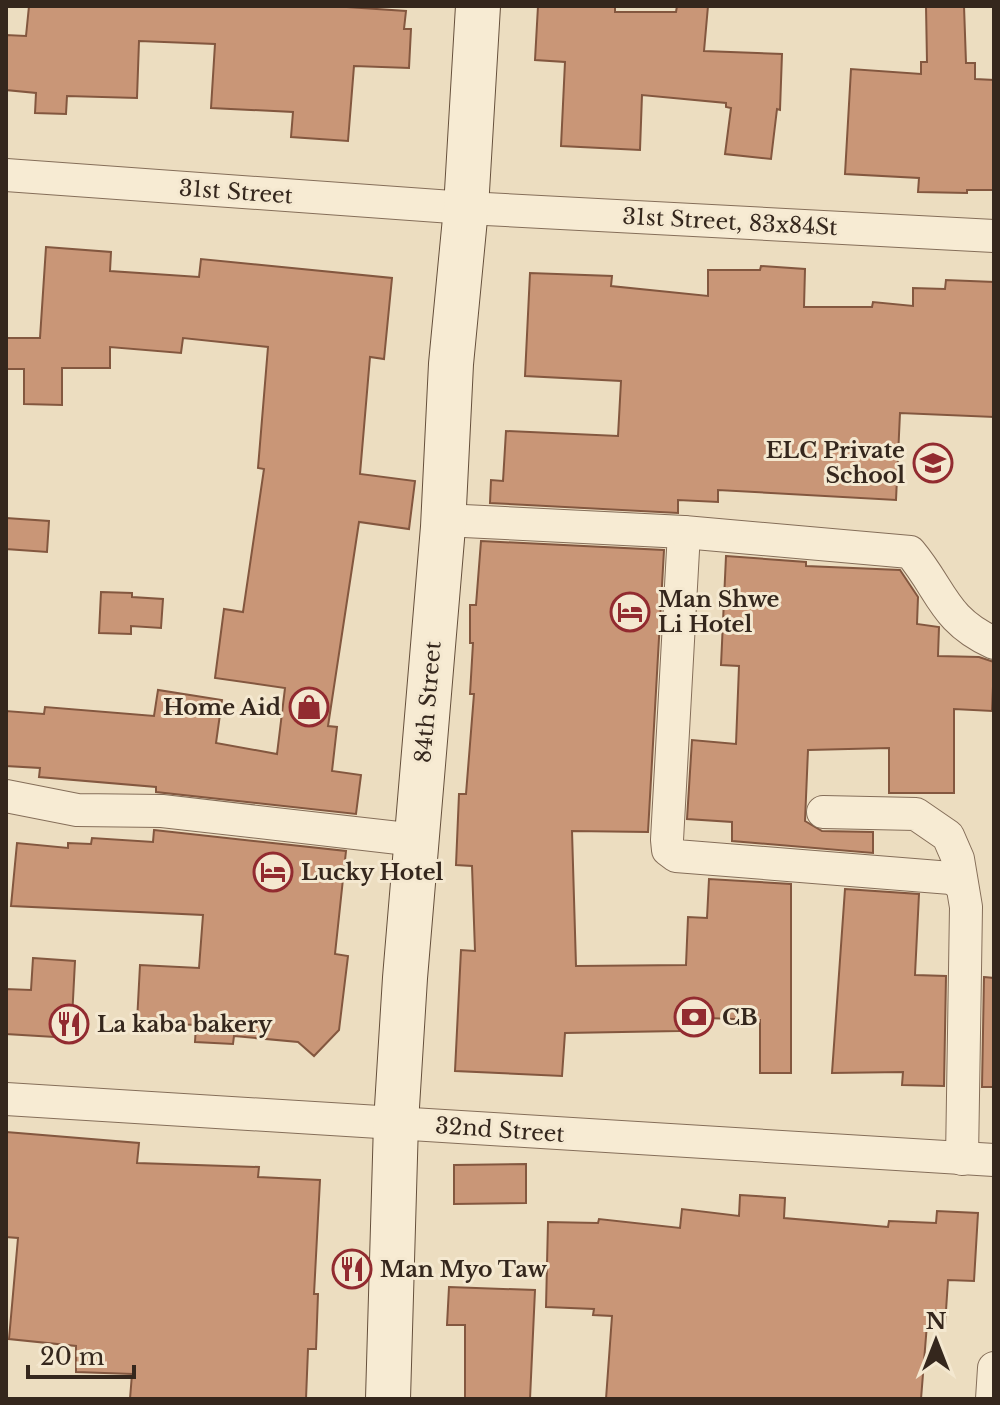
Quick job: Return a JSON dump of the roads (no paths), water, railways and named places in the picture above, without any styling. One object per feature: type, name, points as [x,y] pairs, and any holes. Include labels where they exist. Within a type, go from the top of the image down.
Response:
[{"type":"main road","name":"84th Street","points":[[388,1399],[396,1123],[443,520],[451,364],[466,208],[478,6]]},
{"type":"street","name":"31st Street","points":[[6,175],[466,208]]},
{"type":"street","name":"31st Street, 83x84St","points":[[466,208],[994,236]]},
{"type":"street","points":[[443,520],[684,532],[910,552],[925,570],[954,619],[994,643]]},
{"type":"street","points":[[684,532],[668,850],[676,856],[951,878],[961,884]]},
{"type":"street","points":[[6,796],[77,810],[162,811],[416,840]]},
{"type":"street","points":[[823,812],[916,814],[948,836],[960,867],[966,907],[962,1159]]},
{"type":"street","name":"32nd Street","points":[[6,1099],[994,1160]]},
{"type":"street","points":[[992,1399],[994,1368]]},
{"type":"place","name":"ELC Private School","points":[[933,463]]},
{"type":"place","name":"Man Shwe Li Hotel","points":[[630,612]]},
{"type":"place","name":"Home Aid","points":[[309,707]]},
{"type":"place","name":"Lucky Hotel","points":[[273,872]]},
{"type":"place","name":"CB","points":[[694,1017]]},
{"type":"place","name":"La kaba bakery","points":[[69,1024]]},
{"type":"place","name":"Man Myo Taw","points":[[352,1269]]}]
